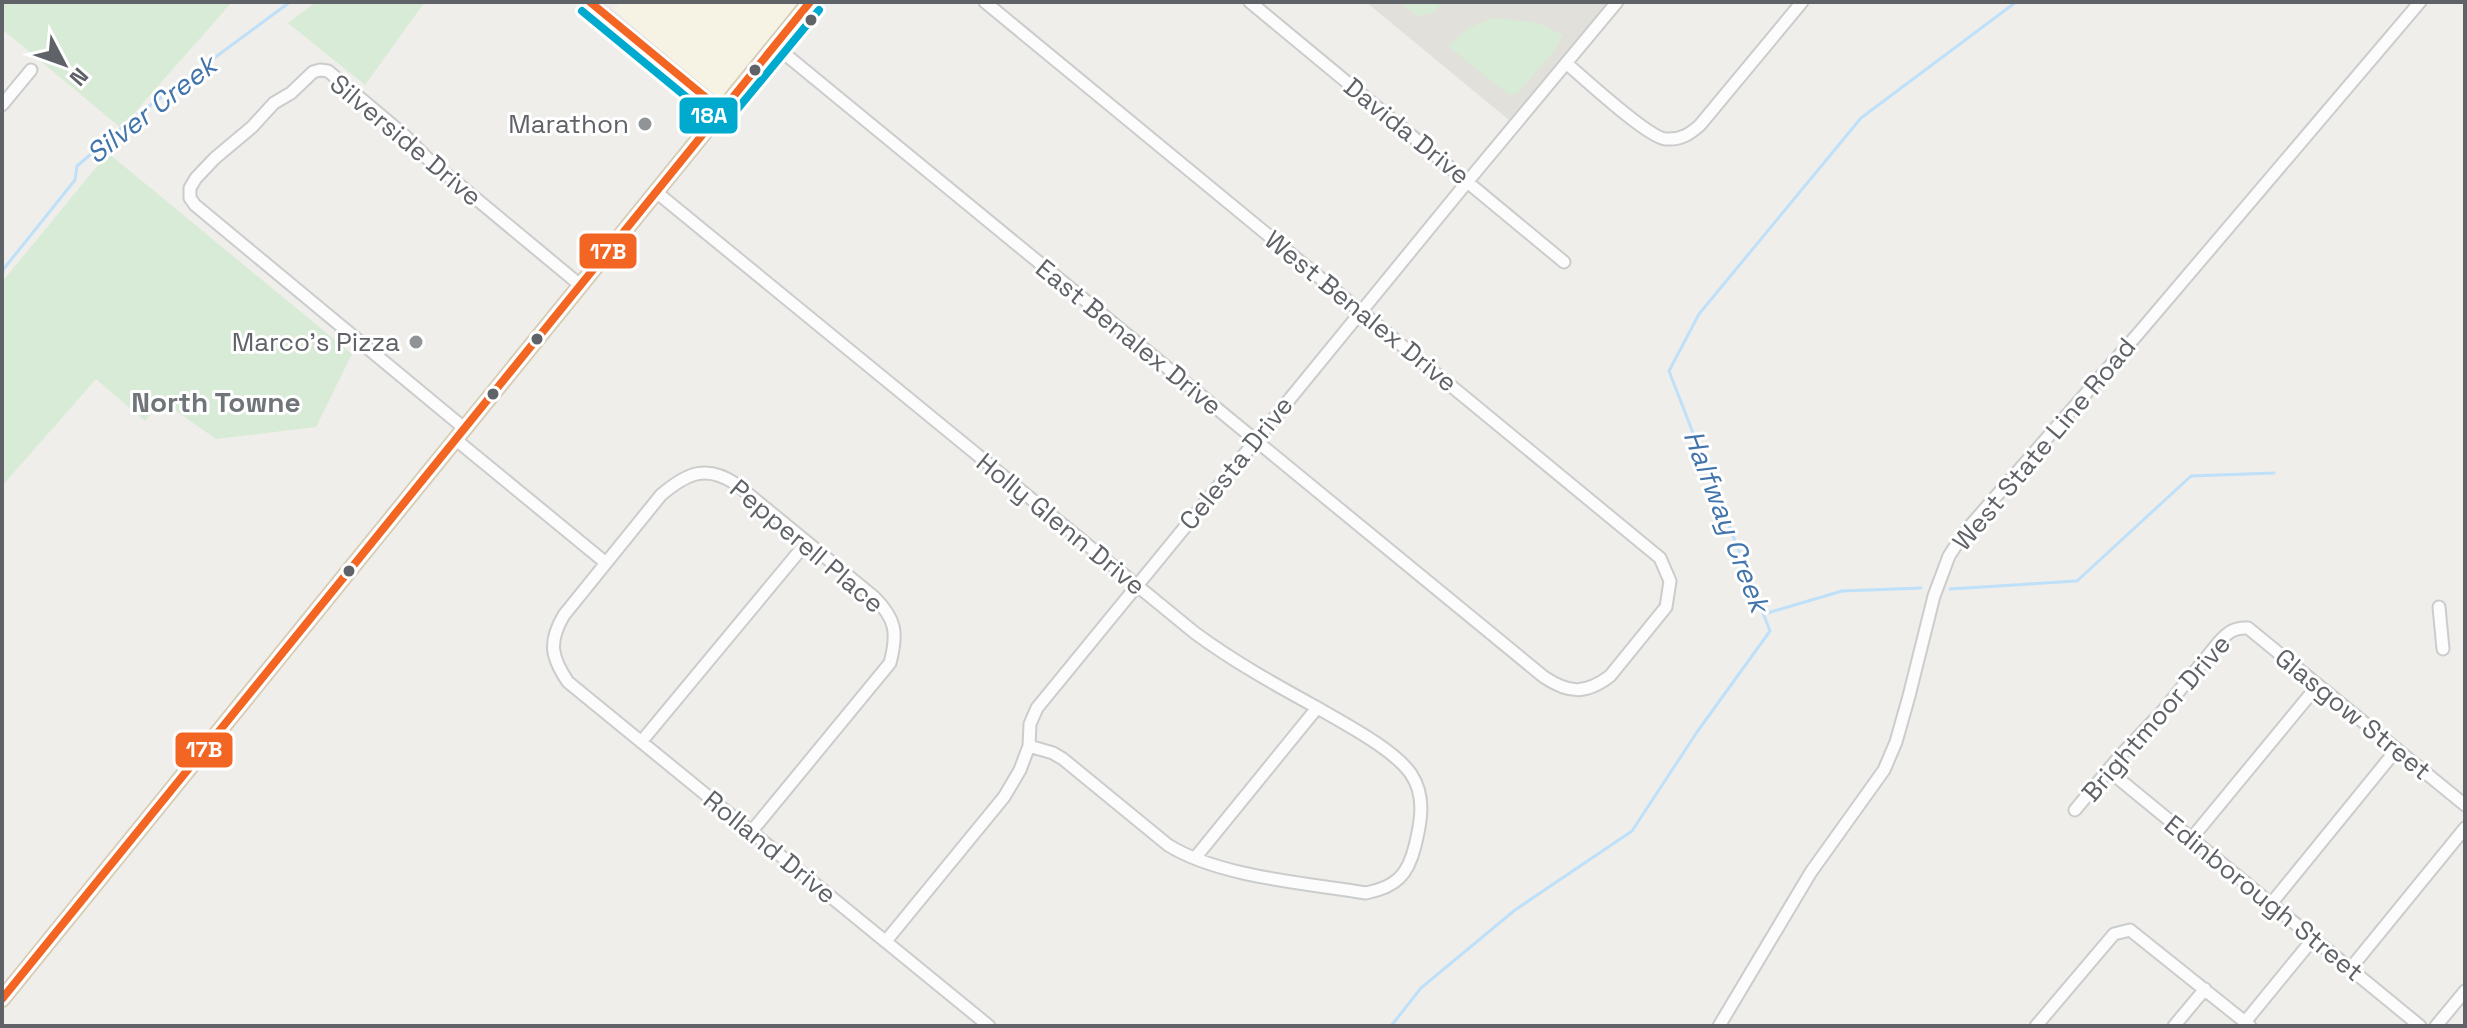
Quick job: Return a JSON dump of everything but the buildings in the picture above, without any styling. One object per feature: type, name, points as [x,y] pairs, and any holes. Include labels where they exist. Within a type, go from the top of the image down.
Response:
[{"type":"main road","points":[[2,999],[810,2]]},
{"type":"street","points":[[590,2],[721,110]]},
{"type":"street","name":"West Benalex Drive","points":[[985,2],[1660,558],[1670,581],[1666,607],[1636,645]]},
{"type":"street","name":"Davida Drive","points":[[1250,2],[1564,262]]},
{"type":"street","name":"Celesta Drive","points":[[886,941],[1004,797],[1020,770],[1029,746],[1030,724],[1037,708],[1617,2]]},
{"type":"street","points":[[1566,63],[1647,130],[1663,139],[1675,139],[1691,133],[1700,125],[1802,2]]},
{"type":"street","name":"West State Line Road","points":[[1719,1026],[1811,872],[1884,770],[1896,742],[1934,596],[1949,556],[1964,533],[2128,346],[2420,2]]},
{"type":"street","name":"East Benalex Drive","points":[[774,45],[1555,684],[1567,690],[1578,690],[1601,683],[1636,645]]},
{"type":"street","points":[[2,105],[31,70]]},
{"type":"street","name":"Silverside Drive","points":[[460,434],[195,205],[190,198],[190,188],[196,178],[274,103],[291,93],[313,72],[328,71],[580,285]]},
{"type":"street","name":"Holly Glenn Drive","points":[[655,191],[1217,649],[1346,724],[1393,756],[1411,774],[1420,795],[1422,814],[1410,864],[1392,885],[1381,890],[1366,893],[1237,872],[1195,858]]},
{"type":"street","points":[[460,434],[606,563]]},
{"type":"street","name":"Pepperell Place","points":[[606,563],[661,495],[676,482],[696,472],[727,478],[885,608],[895,629],[890,663],[751,832]]},
{"type":"street","points":[[641,742],[807,542]]},
{"type":"street","name":"Rolland Drive","points":[[606,563],[554,631],[553,648],[557,664],[568,682],[989,1026]]},
{"type":"street","points":[[2439,607],[2443,649]]},
{"type":"street","name":"Glasgow Street","points":[[2238,627],[2248,628],[2465,805]]},
{"type":"street","name":"Brightmoor Drive","points":[[2075,810],[2219,642],[2238,627]]},
{"type":"street","points":[[2191,839],[2318,685]]},
{"type":"street","points":[[1029,746],[1063,759],[1168,845],[1183,855],[1195,858],[1317,708]]},
{"type":"street","points":[[2270,905],[2397,749]]},
{"type":"street","name":"Edinborough Street","points":[[2108,770],[2420,1026]]},
{"type":"street","points":[[2350,969],[2465,828]]},
{"type":"street","points":[[2036,1026],[2114,934],[2121,930],[2130,930],[2138,935],[2247,1024],[2313,939]]},
{"type":"street","points":[[2174,1026],[2205,989]]},
{"type":"street","points":[[2436,1026],[2465,991]]},
{"type":"shaded area","points":[[621,2],[798,2],[718,101],[615,10]]},
{"type":"shaded area","points":[[1366,2],[1608,2],[1509,120]]},
{"type":"green space","points":[[2,2],[232,2],[121,128],[2,29]]},
{"type":"green space","points":[[316,2],[424,3],[365,85],[288,23]]},
{"type":"green space","points":[[1399,2],[1442,2],[1433,13],[1417,16]]},
{"type":"green space","points":[[1495,18],[1539,23],[1563,35],[1556,48],[1518,93],[1509,95],[1448,46],[1470,28]]},
{"type":"green space","points":[[108,153],[352,354],[316,427],[216,439],[162,401],[145,421],[96,379],[2,486],[2,282]]},
{"type":"waterway","name":"Silver Creek","points":[[2,271],[75,180],[77,166],[137,115],[290,2]]},
{"type":"waterway","name":"Halfway Creek","points":[[1391,1026],[1421,988],[1515,910],[1632,831],[1697,732],[1770,631],[1669,371],[1699,314],[1861,118],[2016,2]]},
{"type":"waterway","points":[[1950,589],[2077,581],[2191,476],[2274,473]]},
{"type":"waterway","points":[[1764,614],[1842,591],[1921,588]]},
{"type":"transit line","name":"17B","points":[[590,2],[721,110]]},
{"type":"transit line","name":"17B","points":[[2,999],[810,2]]},
{"type":"transit line","name":"18A","points":[[582,11],[713,119],[721,122],[730,118],[819,10]]},
{"type":"place","name":"Marathon","points":[[645,124]]},
{"type":"place","name":"Marco's Pizza","points":[[416,342]]},
{"type":"district","name":"North Towne","points":[[216,402]]}]
